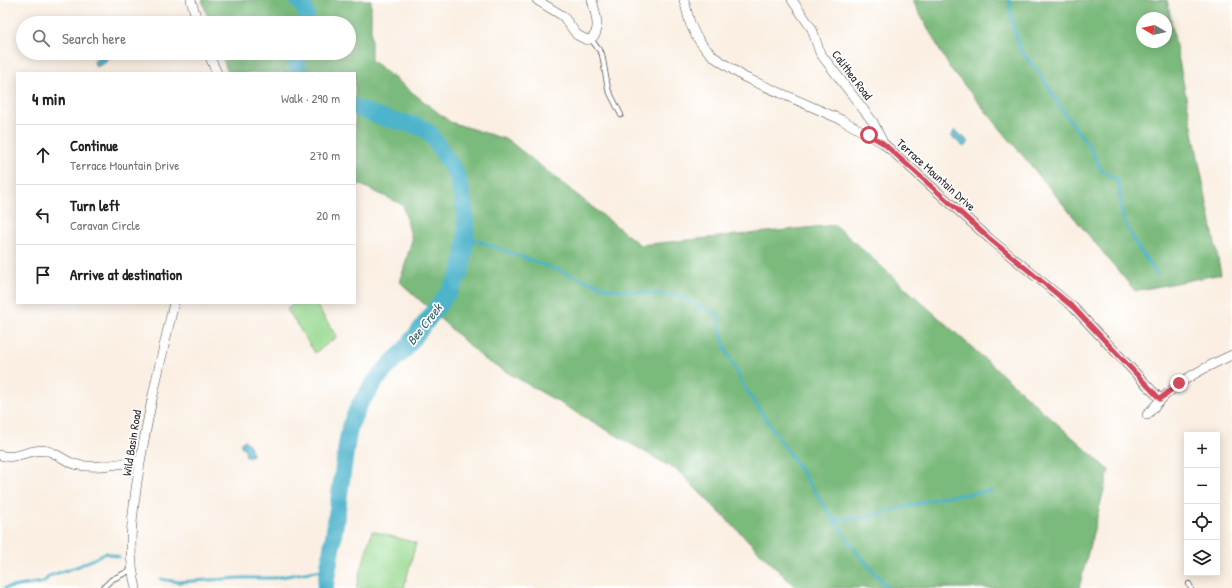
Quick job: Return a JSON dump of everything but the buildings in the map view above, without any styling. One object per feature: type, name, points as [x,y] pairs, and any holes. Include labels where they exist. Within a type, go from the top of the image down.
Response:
[{"type":"street","points":[[191,0],[196,16]]},
{"type":"street","points":[[537,0],[563,16],[577,35],[587,40],[591,39],[596,34],[597,24],[592,0]]},
{"type":"street","name":"Terrace Mountain Drive","points":[[684,0],[690,23],[696,36],[704,47],[726,66],[744,78],[780,92],[842,120],[883,143],[990,239],[1073,307],[1160,399]]},
{"type":"street","name":"Calithea Road","points":[[792,0],[812,29],[820,53],[873,122],[883,143]]},
{"type":"street","points":[[211,60],[217,72]]},
{"type":"street","name":"Wild Basin Road","points":[[136,588],[133,569],[131,527],[140,461],[155,383],[174,304]]},
{"type":"street","points":[[1147,414],[1160,399],[1179,383],[1210,365],[1232,355]]},
{"type":"street","points":[[0,455],[15,457],[24,453],[48,451],[78,465],[101,466],[140,461]]},
{"type":"lane","points":[[591,39],[602,54],[608,89],[621,115]]},
{"type":"lane","points":[[103,588],[111,580],[133,569]]},
{"type":"green space","points":[[202,0],[371,0],[371,60],[450,122],[508,140],[640,245],[835,225],[1109,470],[1079,588],[796,588],[678,471],[484,359],[400,282],[412,240],[403,205],[356,182],[356,72],[228,72],[223,60],[356,60],[356,16],[208,16]]},
{"type":"green space","points":[[912,0],[1167,0],[1169,12],[1136,12],[1136,48],[1172,48],[1172,25],[1221,274],[1135,291],[950,68]]},
{"type":"green space","points":[[294,304],[316,304],[337,337],[315,353],[287,309]]},
{"type":"green space","points":[[372,531],[416,543],[404,588],[356,588]]},
{"type":"water","points":[[95,60],[106,60],[105,63],[96,67],[94,62]]},
{"type":"water","points":[[955,130],[969,142],[964,147],[951,136]]},
{"type":"water","points":[[244,440],[251,448],[252,455],[249,457],[246,456],[245,449],[241,446],[241,443]]},
{"type":"waterway","name":"Bee Creek","points":[[298,0],[303,5],[307,16]]},
{"type":"waterway","points":[[1009,0],[1012,21],[1021,51],[1041,75],[1063,111],[1091,149],[1101,170],[1118,180],[1123,218],[1136,245],[1157,274]]},
{"type":"waterway","name":"Bee Creek","points":[[297,60],[300,72]]},
{"type":"waterway","name":"Bee Creek","points":[[325,588],[350,426],[359,405],[376,380],[403,352],[448,293],[459,276],[462,267],[466,238],[465,211],[457,175],[430,133],[416,126],[386,119],[356,107]]},
{"type":"waterway","points":[[466,238],[610,289],[677,296],[717,314],[725,348],[743,385],[834,520],[864,518],[942,497],[991,491]]},
{"type":"waterway","points":[[834,520],[855,550],[888,588]]},
{"type":"waterway","points":[[5,588],[44,582],[49,576],[79,566],[106,553],[119,557]]},
{"type":"waterway","points":[[161,579],[178,582],[241,578],[274,578],[328,569]]},
{"type":"route","points":[[869,135],[883,143],[990,239],[1073,307],[1160,399],[1179,383]]}]
